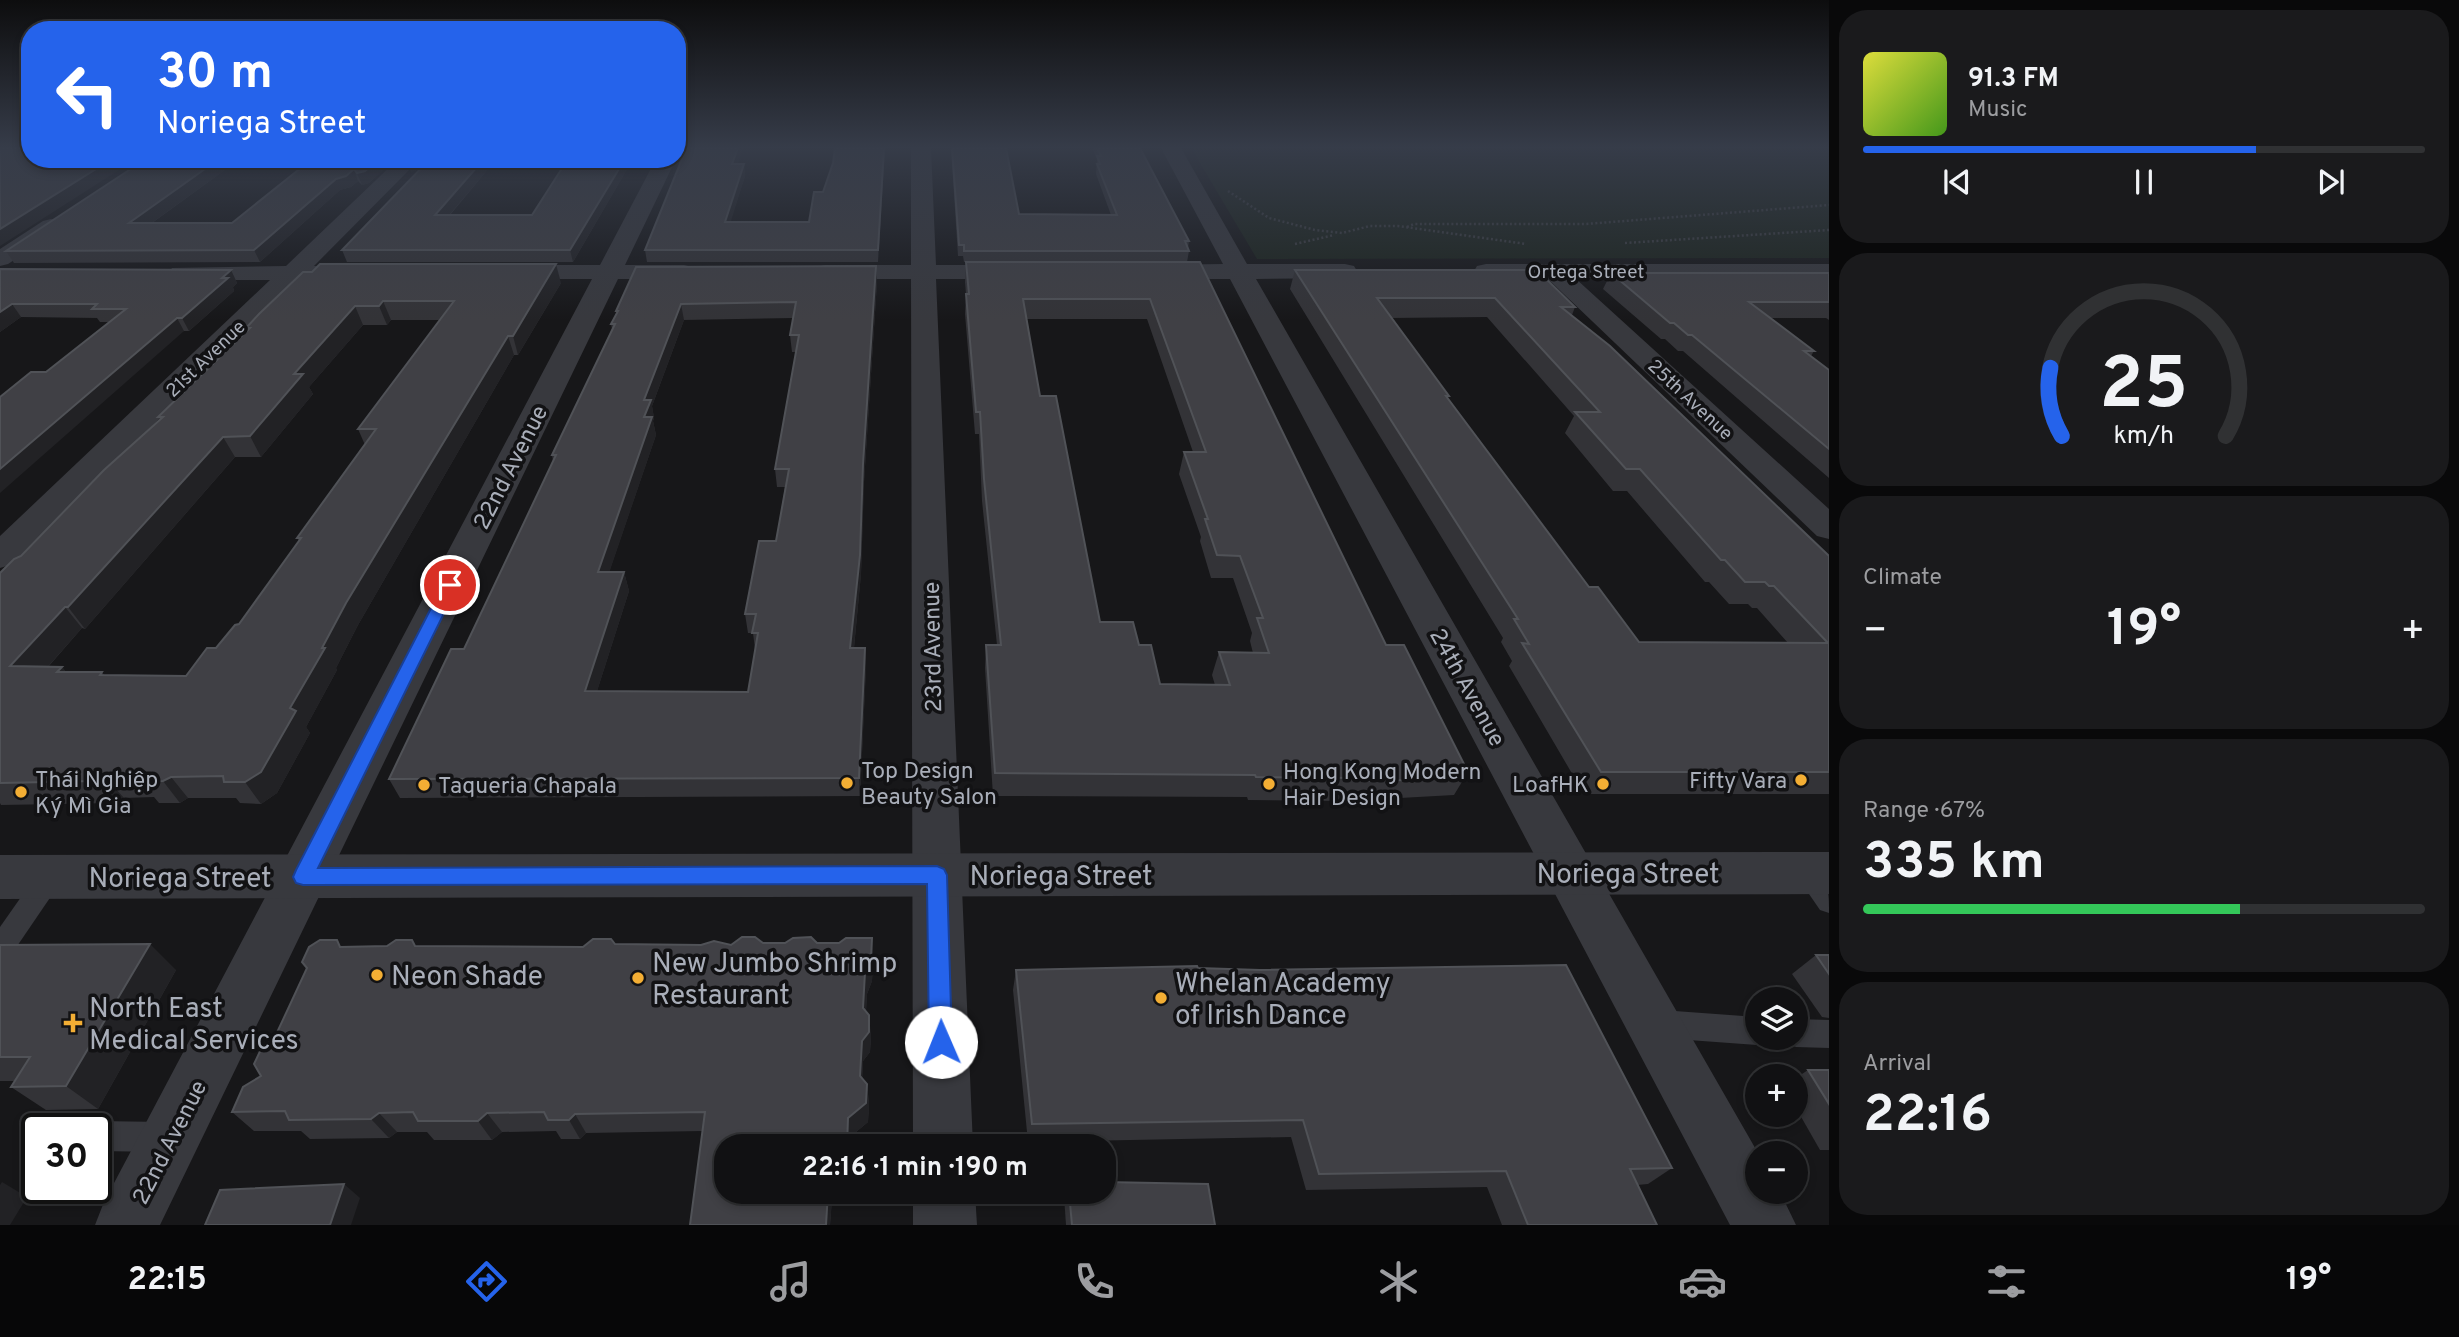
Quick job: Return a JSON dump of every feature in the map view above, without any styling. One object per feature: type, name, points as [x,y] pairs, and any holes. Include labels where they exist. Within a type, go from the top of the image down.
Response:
[{"type":"street","name":"21st Avenue","points":[[0,556],[363,205]]},
{"type":"street","name":"22nd Avenue","points":[[127,1225],[643,205]]},
{"type":"street","name":"23rd Avenue","points":[[922,205],[943,1134]]},
{"type":"street","name":"24th Avenue","points":[[1203,205],[1764,1225]]},
{"type":"street","points":[[0,258],[67,216]]},
{"type":"street","points":[[1125,272],[1368,271]]},
{"type":"street","name":"Ortega Street","points":[[1459,271],[1829,271]]},
{"type":"street","name":"25th Avenue","points":[[1553,271],[1829,528]]},
{"type":"street","points":[[480,272],[709,272]]},
{"type":"street","points":[[802,272],[1041,272]]},
{"type":"street","points":[[0,273],[28,273]]},
{"type":"street","points":[[151,273],[383,273]]},
{"type":"street","name":"Noriega Street","points":[[0,877],[1571,873],[1821,882]]},
{"type":"street","points":[[944,1204],[945,1225]]},
{"type":"lane","points":[[0,949],[49,877]]},
{"type":"lane","points":[[1653,1024],[1745,1030]]},
{"type":"lane","points":[[1808,1033],[1829,1034]]},
{"type":"lane","points":[[112,1136],[172,1137]]},
{"type":"path","points":[[1248,205],[1278,221],[1305,229],[1342,233]]},
{"type":"path","points":[[1406,227],[1414,224],[1586,224],[1827,205]]},
{"type":"path","points":[[1284,247],[1370,226],[1406,227],[1530,244]]},
{"type":"path","points":[[1614,244],[1829,230]]},
{"type":"shaded area","points":[[1225,205],[1829,205],[1829,258],[1257,259]]},
{"type":"building","points":[[0,205],[38,205],[0,229]]},
{"type":"building","points":[[76,205],[154,205],[129,223],[232,223],[254,205],[306,205],[254,250],[6,251]]},
{"type":"building","points":[[385,205],[444,205],[435,215],[532,215],[538,205],[597,205],[570,250],[342,250]]},
{"type":"building","points":[[663,205],[731,205],[725,222],[809,222],[812,205],[881,205],[878,250],[645,250]]},
{"type":"building","points":[[956,205],[1017,205],[1019,214],[1117,215],[1113,205],[1170,205],[1189,241],[1185,241],[1189,251],[964,251],[964,245],[959,245]]},
{"type":"building","points":[[966,262],[1200,262],[1386,645],[1404,645],[1468,772],[1407,775],[1409,780],[1358,781],[1357,778],[1255,775],[995,773],[986,645],[1001,645],[980,412],[976,412],[966,294],[969,294]],"holes":[[[1023,299],[1150,299],[1206,452],[1184,452],[1208,519],[1205,519],[1217,555],[1240,556],[1263,618],[1257,618],[1269,653],[1219,652],[1230,685],[1160,684],[1151,645],[1139,645],[1133,622],[1100,622],[1056,396],[1040,396]]]},
{"type":"building","points":[[320,264],[556,264],[513,336],[508,336],[346,603],[322,648],[325,648],[290,708],[296,711],[261,772],[245,782],[224,782],[223,776],[171,777],[163,781],[140,782],[140,776],[104,776],[95,781],[0,783],[0,573],[21,556],[104,470],[163,417],[158,417],[250,328],[246,328],[259,314],[303,272],[312,272]],"holes":[[[383,301],[454,301],[358,429],[376,429],[297,538],[301,538],[239,624],[235,625],[216,648],[207,648],[186,676],[100,675],[102,672],[57,672],[62,667],[10,666],[65,607],[68,607],[223,437],[250,436],[303,374],[294,374],[355,306],[379,306]]]},
{"type":"building","points":[[876,266],[860,555],[850,648],[865,648],[859,778],[389,779],[451,649],[464,649],[615,324],[611,324],[636,267]],"holes":[[[796,302],[790,335],[799,335],[775,469],[789,469],[776,541],[759,541],[745,614],[756,614],[752,633],[758,633],[748,692],[585,691],[624,572],[598,572],[652,417],[644,417],[651,400],[644,400],[681,304]]]},
{"type":"building","points":[[0,269],[231,270],[222,278],[228,278],[182,318],[177,318],[0,469],[0,397],[31,372],[46,372],[126,309],[92,309],[97,304],[12,304],[0,312]]},
{"type":"building","points":[[1295,270],[1537,270],[1575,307],[1561,307],[1610,346],[1829,556],[1829,772],[1601,772],[1522,643],[1529,644],[1514,619],[1518,619]],"holes":[[[1377,298],[1495,298],[1600,412],[1575,412],[1626,469],[1640,469],[1721,560],[1725,560],[1745,582],[1765,582],[1774,586],[1828,643],[1639,642],[1598,587],[1589,587],[1446,396],[1449,396]]]},
{"type":"building","points":[[1611,273],[1829,273],[1829,302],[1749,302],[1814,351],[1804,351],[1829,370],[1829,449],[1692,335],[1670,323]]},
{"type":"building","points":[[742,937],[755,937],[763,943],[785,943],[793,938],[811,937],[817,943],[839,943],[846,938],[872,938],[871,959],[865,972],[863,1008],[869,1015],[869,1032],[862,1041],[860,1076],[867,1084],[866,1103],[848,1118],[847,1134],[714,1134],[714,1204],[827,1204],[826,1225],[690,1225],[705,1112],[575,1114],[569,1120],[548,1120],[544,1112],[487,1113],[478,1121],[418,1121],[413,1112],[379,1113],[371,1119],[289,1120],[285,1111],[232,1112],[243,1087],[261,1076],[254,1064],[262,1047],[274,1039],[307,968],[302,962],[309,947],[320,940],[337,940],[340,947],[387,946],[396,940],[412,940],[415,946],[583,947],[593,939],[611,939],[615,944],[701,945],[714,941],[731,945]]},
{"type":"building","name":"North East Medical Services","points":[[150,944],[66,1086],[11,1087],[30,1057],[0,1057],[0,945]]},
{"type":"building","points":[[1816,955],[1829,955],[1829,974]]},
{"type":"building","points":[[1566,965],[1672,1168],[1630,1169],[1657,1225],[1528,1225],[1506,1171],[1319,1174],[1303,1120],[1032,1124],[1016,970],[1197,966],[1260,970]]},
{"type":"building","points":[[1808,1070],[1829,1070],[1829,1104]]},
{"type":"building","points":[[1116,1182],[1208,1184],[1215,1225],[1072,1225],[1070,1204],[1116,1204]]},
{"type":"building","points":[[344,1184],[330,1225],[205,1225],[220,1190]]},
{"type":"place","name":"Fifty Vara","points":[[1801,780]]},
{"type":"place","name":"Top Design Beauty Salon","points":[[847,783]]},
{"type":"place","name":"Hong Kong Modern Hair Design","points":[[1269,784]]},
{"type":"place","name":"LoafHK","points":[[1603,784]]},
{"type":"place","name":"Taqueria Chapala","points":[[424,785]]},
{"type":"place","name":"Thái Nghiệp Ký Mì Gia","points":[[21,792]]},
{"type":"place","name":"Neon Shade","points":[[377,975]]},
{"type":"place","name":"New Jumbo Shrimp Restaurant","points":[[638,978]]},
{"type":"place","name":"Whelan Academy of Irish Dance","points":[[1161,998]]},
{"type":"place","name":"North East Medical Services","points":[[73,1023]]},
{"type":"route","points":[[450,585],[303,877],[937,875],[941,1042]]}]
